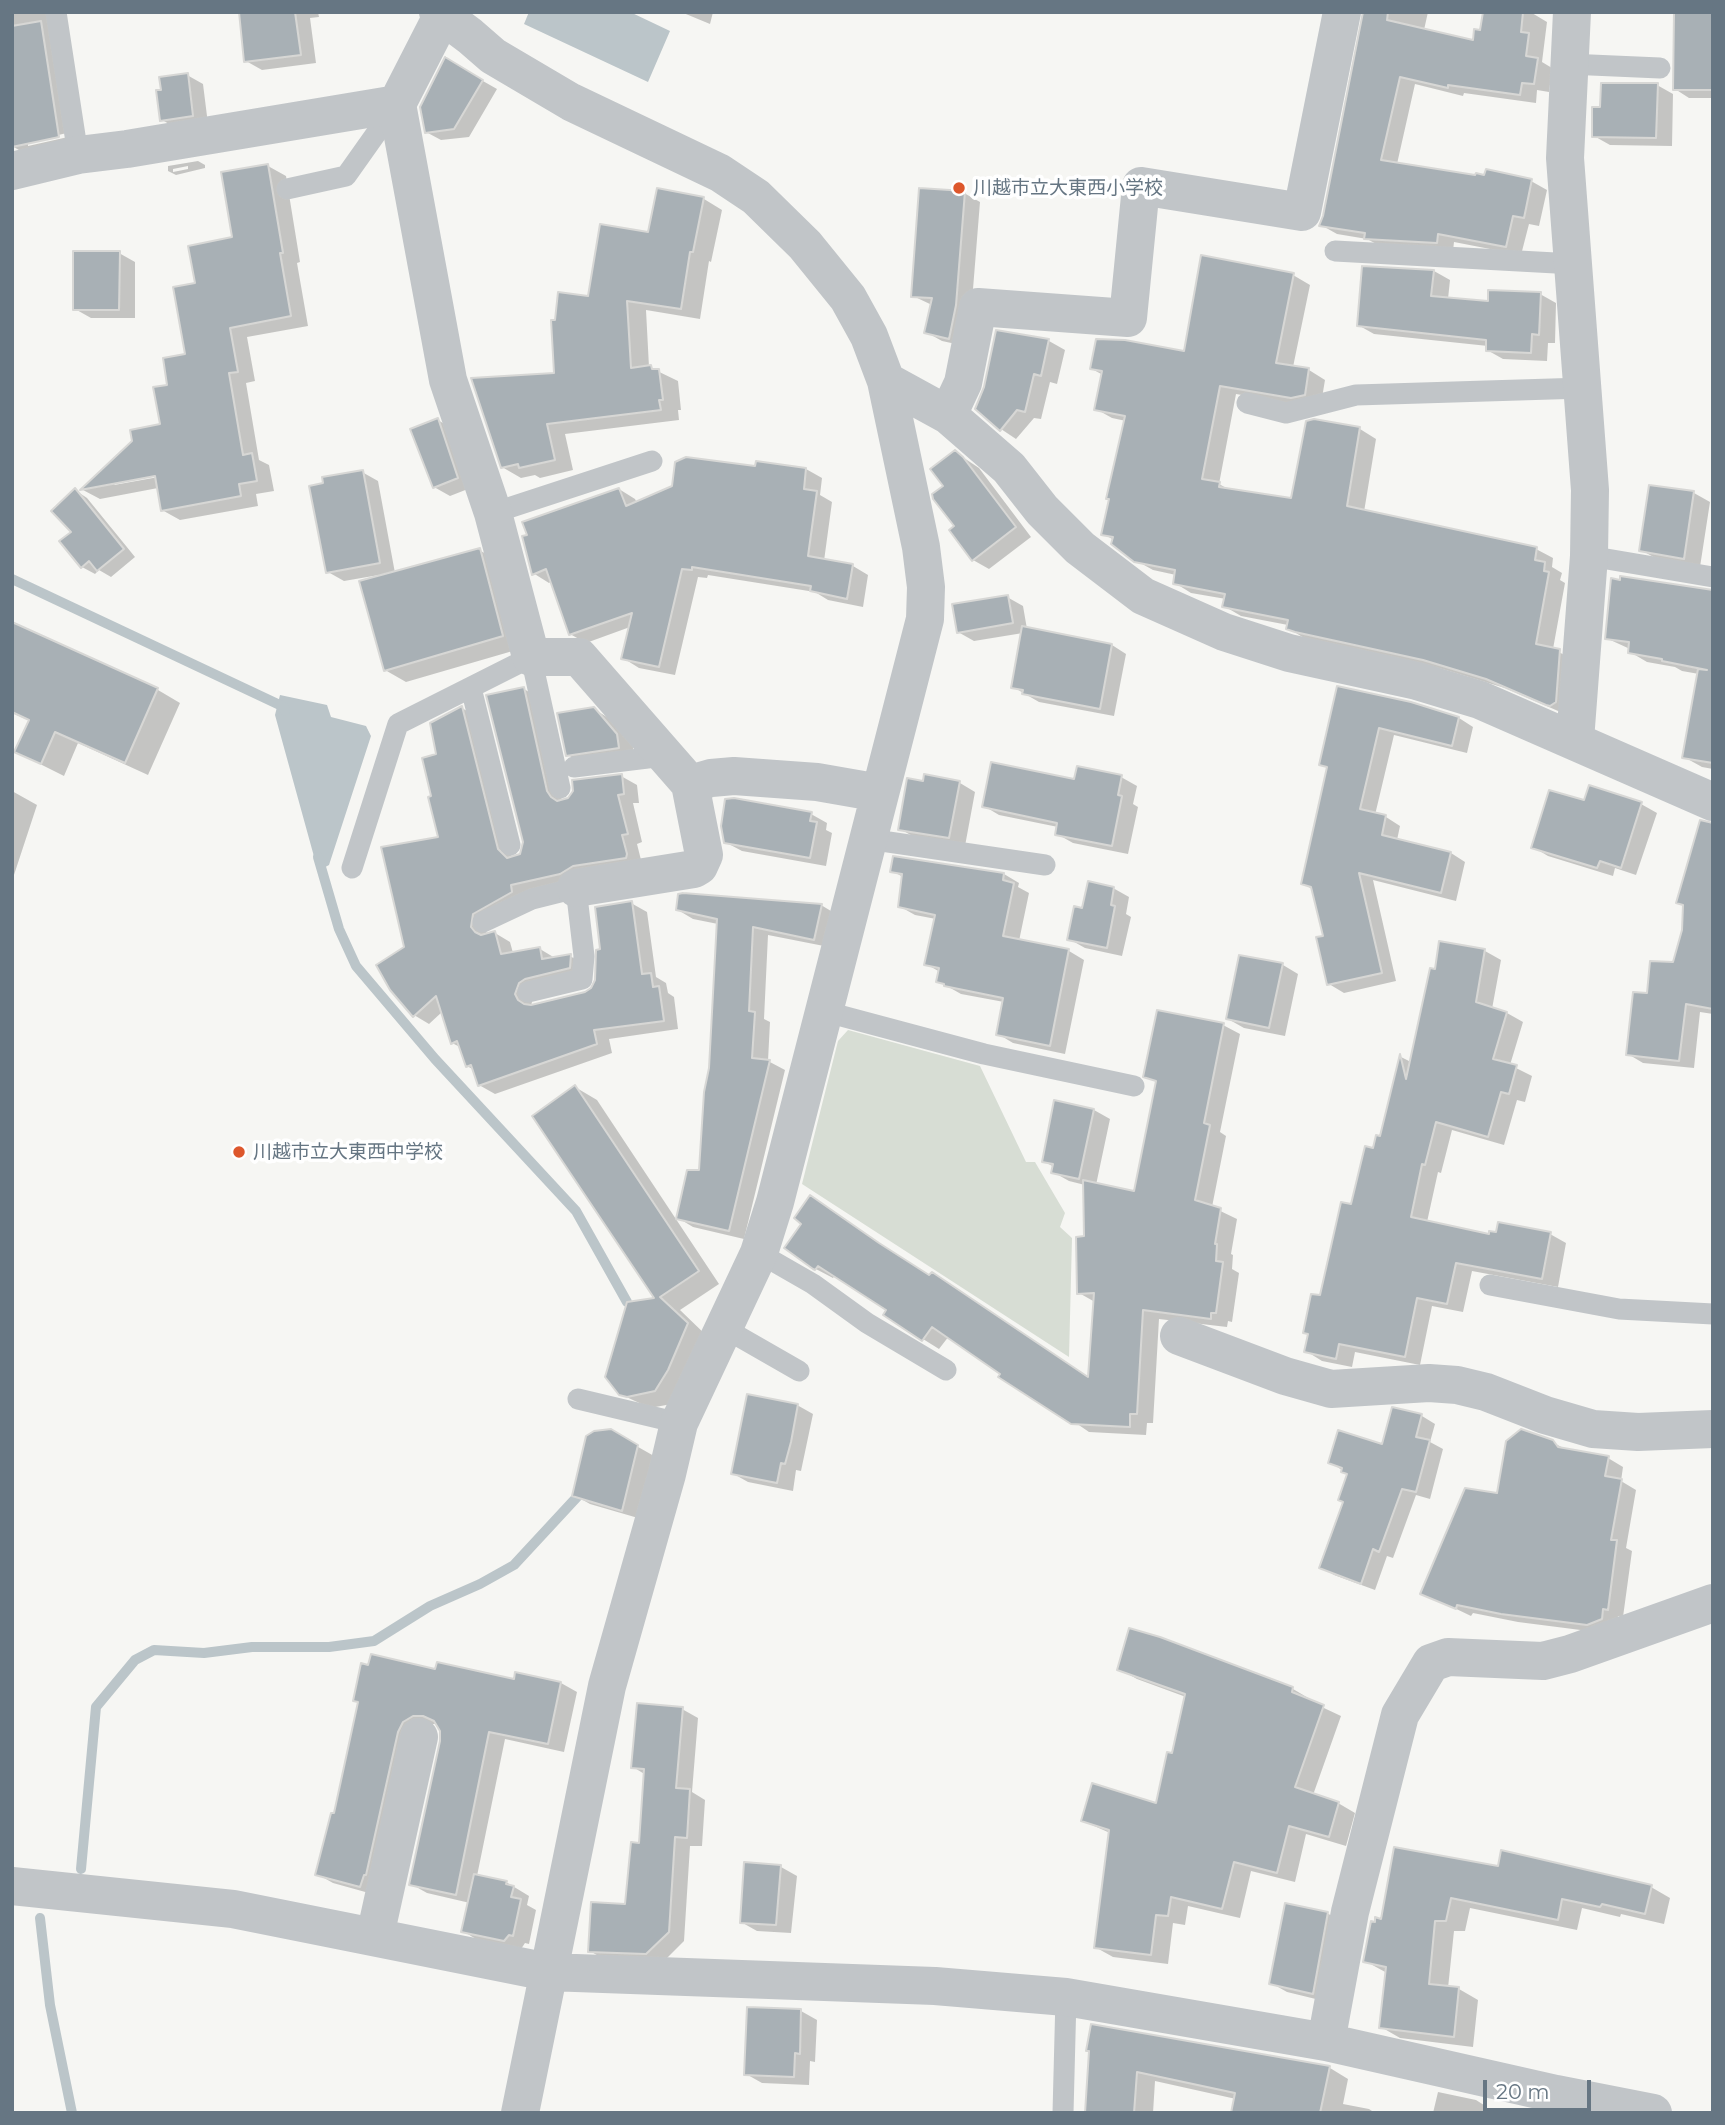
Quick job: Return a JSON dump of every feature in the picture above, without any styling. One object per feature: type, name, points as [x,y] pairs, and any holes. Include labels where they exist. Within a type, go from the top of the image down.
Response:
[{"type":"street","points":[[948,415],[963,383],[978,307],[1128,318],[1141,186],[1301,212],[1342,12]]},
{"type":"street","points":[[1572,12],[1565,158],[1590,490],[1589,556],[1575,740]]},
{"type":"street","points":[[12,171],[78,155],[397,104],[458,19],[493,56],[571,102],[720,173],[756,197],[805,245],[848,298],[869,336],[886,381],[918,533],[926,587],[925,619],[779,1189],[760,1253],[679,1423],[607,1686],[520,2113]]},
{"type":"street","points":[[397,104],[448,380],[493,513],[531,657],[579,657],[690,784],[704,855],[699,866],[576,888]]},
{"type":"street","points":[[886,381],[948,415],[1010,468],[1042,510],[1080,548],[1143,596],[1224,632],[1289,653],[1417,681],[1480,700],[1713,802]]},
{"type":"street","points":[[690,784],[722,777],[769,778],[817,782],[880,793]]},
{"type":"street","points":[[1180,1336],[1285,1376],[1331,1390],[1429,1383],[1457,1385],[1486,1392],[1545,1415],[1593,1429],[1638,1432],[1713,1429]]},
{"type":"street","points":[[1326,2042],[1350,1912],[1400,1715],[1431,1663],[1448,1657],[1543,1661],[1713,1603]]},
{"type":"street","points":[[375,1936],[419,1737]]},
{"type":"street","points":[[12,1886],[233,1909],[548,1972],[935,1986],[1066,1997],[1326,2042],[1653,2113]]},
{"type":"lane","points":[[55,12],[78,155]]},
{"type":"lane","points":[[1568,64],[1660,68]]},
{"type":"lane","points":[[287,189],[346,176],[397,104]]},
{"type":"lane","points":[[1335,251],[1574,264]]},
{"type":"lane","points":[[1247,403],[1286,413],[1356,395],[1584,388]]},
{"type":"lane","points":[[493,513],[652,461]]},
{"type":"lane","points":[[1589,556],[1713,577]]},
{"type":"lane","points":[[352,868],[398,724],[531,657],[560,788]]},
{"type":"lane","points":[[471,688],[510,845]]},
{"type":"lane","points":[[574,767],[664,756]]},
{"type":"lane","points":[[868,839],[1045,866]]},
{"type":"lane","points":[[483,922],[532,899],[576,888],[584,956],[582,979],[528,992]]},
{"type":"lane","points":[[823,1011],[984,1054],[1134,1086]]},
{"type":"lane","points":[[760,1253],[813,1284],[867,1323],[946,1370]]},
{"type":"lane","points":[[1490,1285],[1619,1309],[1713,1314]]},
{"type":"lane","points":[[724,1328],[799,1371]]},
{"type":"lane","points":[[578,1399],[679,1423]]},
{"type":"lane","points":[[1063,2113],[1066,1997]]},
{"type":"shaded area","points":[[529,12],[630,12],[670,31],[648,82],[524,24]]},
{"type":"shaded area","points":[[280,695],[327,705],[331,717],[366,726],[371,736],[329,865],[318,871],[275,715]]},
{"type":"shaded area","points":[[848,1030],[980,1066],[1026,1162],[1035,1162],[1065,1213],[1060,1227],[1072,1238],[1069,1357],[802,1184],[838,1041]]},
{"type":"building","points":[[239,12],[295,12],[301,55],[244,62]]},
{"type":"building","points":[[1363,12],[1388,12],[1387,20],[1473,40],[1474,29],[1480,30],[1483,12],[1523,12],[1521,32],[1529,33],[1526,56],[1538,58],[1534,84],[1522,83],[1520,95],[1448,85],[1448,88],[1400,77],[1381,160],[1475,175],[1484,175],[1486,169],[1532,179],[1524,218],[1513,216],[1506,247],[1438,234],[1437,243],[1364,239],[1365,233],[1319,226]]},
{"type":"building","points":[[1674,12],[1713,12],[1713,90],[1673,90]]},
{"type":"building","points":[[41,21],[59,137],[12,147],[12,26]]},
{"type":"building","points":[[445,57],[483,80],[454,129],[425,133],[420,107]]},
{"type":"building","points":[[188,73],[193,116],[160,121],[156,90],[161,90],[159,77]]},
{"type":"building","points":[[1601,83],[1658,83],[1656,138],[1592,137],[1592,107],[1600,107]]},
{"type":"building","points":[[268,164],[291,316],[230,328],[238,372],[229,373],[243,455],[252,453],[257,481],[239,484],[241,496],[161,511],[155,476],[80,490],[132,441],[130,430],[160,424],[153,387],[167,385],[163,358],[185,354],[173,287],[195,283],[188,246],[232,237],[221,172]]},
{"type":"building","points":[[657,188],[704,197],[693,252],[690,252],[681,309],[627,301],[631,368],[651,365],[652,369],[659,369],[663,400],[659,400],[661,410],[547,424],[555,460],[519,468],[518,464],[501,468],[471,378],[554,373],[551,320],[555,320],[558,292],[588,296],[600,224],[648,232]]},
{"type":"building","points":[[919,188],[965,191],[956,305],[949,339],[924,333],[932,298],[911,297]]},
{"type":"building","points":[[73,251],[120,251],[119,310],[73,310]]},
{"type":"building","points":[[1201,255],[1294,273],[1276,363],[1309,368],[1305,395],[1291,398],[1220,386],[1202,479],[1220,482],[1219,487],[1291,498],[1306,421],[1314,419],[1360,427],[1347,506],[1537,547],[1535,560],[1545,562],[1544,571],[1549,572],[1536,644],[1560,649],[1556,702],[1550,706],[1546,705],[1486,679],[1423,660],[1295,632],[1286,629],[1288,620],[1222,607],[1225,594],[1173,584],[1175,570],[1134,562],[1111,544],[1113,537],[1101,535],[1109,499],[1106,499],[1125,416],[1094,410],[1102,371],[1090,369],[1096,339],[1125,340],[1184,351]]},
{"type":"building","points":[[1362,266],[1434,270],[1431,296],[1488,301],[1488,290],[1541,292],[1539,335],[1532,334],[1531,353],[1486,351],[1486,340],[1357,326]]},
{"type":"building","points":[[996,330],[1049,339],[1041,376],[1034,374],[1025,412],[1017,410],[1000,431],[975,409],[984,387]]},
{"type":"building","points":[[438,418],[458,478],[433,488],[410,429]]},
{"type":"building","points":[[955,450],[1016,527],[972,561],[949,530],[954,526],[932,494],[943,486],[930,469]]},
{"type":"building","points":[[686,457],[755,466],[756,461],[806,468],[804,489],[817,491],[808,556],[853,564],[847,599],[810,591],[811,586],[692,567],[692,570],[682,569],[659,667],[621,659],[632,613],[569,635],[546,569],[532,575],[522,536],[527,535],[522,522],[619,488],[626,506],[672,486],[675,462]]},
{"type":"building","points":[[363,470],[380,563],[326,573],[309,486],[323,483],[322,477]]},
{"type":"building","points":[[1649,485],[1694,491],[1684,559],[1639,551]]},
{"type":"building","points":[[75,488],[124,549],[97,571],[89,561],[81,568],[59,541],[71,532],[51,511]]},
{"type":"building","points":[[480,548],[503,636],[384,671],[359,581]]},
{"type":"building","points":[[1620,576],[1713,590],[1713,763],[1682,758],[1698,669],[1707,670],[1628,653],[1629,642],[1605,639],[1611,578],[1620,580]]},
{"type":"building","points":[[1008,595],[1013,623],[957,633],[952,604]]},
{"type":"building","points":[[12,622],[158,688],[125,763],[55,732],[41,764],[14,752],[29,720],[12,712]]},
{"type":"building","points":[[1022,626],[1112,644],[1100,709],[1022,694],[1023,690],[1011,688]]},
{"type":"building","points":[[1337,686],[1411,702],[1459,717],[1452,746],[1379,728],[1360,809],[1386,815],[1382,835],[1451,852],[1441,893],[1359,873],[1382,973],[1327,985],[1316,937],[1323,936],[1311,887],[1301,884],[1327,767],[1319,765]]},
{"type":"building","points":[[524,687],[547,791],[551,797],[557,801],[568,798],[573,791],[572,780],[622,774],[624,794],[618,795],[628,834],[622,835],[627,854],[626,858],[573,866],[560,874],[511,885],[512,892],[473,914],[471,927],[481,935],[495,931],[501,954],[540,947],[542,959],[571,954],[570,968],[525,979],[519,983],[515,994],[518,1000],[531,1005],[585,992],[591,988],[595,980],[596,950],[600,949],[595,907],[632,901],[642,974],[651,973],[653,987],[659,986],[664,1021],[594,1030],[597,1044],[478,1086],[471,1065],[466,1067],[457,1041],[451,1044],[436,996],[413,1017],[390,990],[376,965],[404,947],[381,847],[438,837],[422,758],[436,754],[430,723],[462,706],[498,849],[507,858],[520,854],[523,842],[486,695]]},
{"type":"building","points":[[594,707],[617,734],[619,748],[566,756],[557,713]]},
{"type":"building","points":[[991,762],[1074,779],[1077,766],[1122,775],[1118,795],[1122,796],[1112,846],[1055,835],[1057,823],[982,807]]},
{"type":"building","points":[[924,774],[960,781],[949,838],[898,830],[907,778],[923,781]]},
{"type":"building","points":[[1589,785],[1642,802],[1621,868],[1600,861],[1597,868],[1531,848],[1549,790],[1584,800]]},
{"type":"building","points":[[734,798],[812,812],[810,821],[817,822],[810,858],[724,843],[721,826],[725,799]]},
{"type":"building","points":[[1700,820],[1713,823],[1713,1009],[1686,1004],[1679,1061],[1626,1055],[1633,992],[1647,993],[1650,961],[1673,962],[1682,930],[1683,905],[1676,903]]},
{"type":"building","points":[[893,856],[1004,873],[1003,880],[1014,883],[1003,936],[1069,949],[1050,1046],[996,1035],[1003,998],[936,982],[939,968],[924,965],[935,915],[898,907],[902,874],[890,872]]},
{"type":"building","points":[[1088,881],[1114,887],[1111,905],[1115,906],[1107,948],[1067,940],[1074,906],[1082,908]]},
{"type":"building","points":[[678,894],[822,904],[814,940],[753,927],[749,1011],[755,1012],[752,1058],[770,1060],[729,1231],[676,1219],[687,1170],[699,1170],[704,1092],[709,1068],[717,919],[676,910]]},
{"type":"building","points":[[1439,941],[1485,949],[1476,1002],[1507,1012],[1493,1059],[1517,1065],[1509,1094],[1501,1092],[1488,1137],[1436,1122],[1425,1165],[1422,1164],[1411,1217],[1489,1234],[1489,1231],[1496,1232],[1498,1222],[1551,1232],[1542,1279],[1456,1263],[1447,1304],[1417,1298],[1405,1357],[1339,1344],[1336,1359],[1304,1352],[1308,1334],[1303,1333],[1311,1294],[1320,1295],[1341,1202],[1351,1204],[1365,1146],[1373,1148],[1376,1135],[1380,1136],[1400,1054],[1406,1079],[1430,968],[1435,969]]},
{"type":"building","points":[[1239,955],[1283,963],[1269,1028],[1226,1019]]},
{"type":"building","points":[[1157,1010],[1224,1023],[1204,1123],[1210,1125],[1195,1200],[1221,1208],[1215,1244],[1216,1261],[1223,1262],[1216,1313],[1211,1313],[1211,1319],[1143,1310],[1137,1414],[1130,1414],[1130,1427],[1071,1424],[998,1377],[1000,1374],[932,1327],[922,1341],[883,1315],[886,1310],[818,1266],[813,1269],[784,1248],[801,1224],[794,1218],[810,1195],[929,1275],[932,1272],[1088,1377],[1094,1293],[1077,1294],[1076,1237],[1084,1236],[1083,1180],[1134,1191],[1156,1081],[1143,1077]]},
{"type":"building","points":[[575,1085],[699,1271],[660,1297],[688,1323],[668,1370],[655,1391],[627,1397],[619,1395],[605,1377],[627,1302],[654,1298],[532,1116]]},
{"type":"building","points":[[1054,1100],[1094,1109],[1079,1179],[1051,1173],[1053,1164],[1042,1162]]},
{"type":"building","points":[[747,1394],[798,1404],[791,1442],[785,1464],[781,1463],[777,1483],[731,1474]]},
{"type":"building","points":[[1392,1407],[1422,1414],[1416,1437],[1430,1440],[1416,1492],[1402,1489],[1379,1552],[1373,1549],[1361,1584],[1319,1568],[1343,1502],[1338,1500],[1347,1474],[1341,1472],[1342,1468],[1328,1463],[1338,1430],[1382,1444]]},
{"type":"building","points":[[611,1429],[638,1445],[622,1511],[572,1496],[586,1436],[594,1431]]},
{"type":"building","points":[[1521,1429],[1553,1440],[1558,1447],[1609,1456],[1605,1476],[1622,1479],[1611,1540],[1617,1540],[1608,1610],[1603,1609],[1602,1619],[1587,1625],[1501,1614],[1457,1605],[1456,1609],[1420,1594],[1465,1488],[1497,1493],[1506,1441]]},
{"type":"building","points":[[1129,1628],[1293,1687],[1292,1692],[1324,1705],[1295,1787],[1339,1802],[1329,1837],[1289,1826],[1277,1873],[1234,1862],[1222,1909],[1171,1897],[1168,1916],[1156,1915],[1151,1955],[1094,1948],[1109,1830],[1081,1821],[1092,1783],[1156,1803],[1167,1752],[1172,1753],[1185,1694],[1117,1670]]},
{"type":"building","points":[[371,1654],[435,1669],[437,1662],[514,1679],[515,1672],[561,1682],[548,1744],[489,1732],[456,1895],[409,1885],[440,1741],[440,1731],[434,1721],[423,1716],[413,1716],[403,1722],[398,1732],[366,1875],[360,1887],[315,1875],[331,1813],[334,1813],[358,1702],[353,1701],[361,1663],[368,1665]]},
{"type":"building","points":[[637,1703],[683,1707],[676,1788],[690,1789],[687,1838],[675,1837],[669,1932],[646,1954],[588,1952],[591,1902],[625,1904],[631,1842],[639,1843],[644,1769],[631,1768]]},
{"type":"building","points":[[1394,1847],[1498,1866],[1501,1850],[1652,1885],[1645,1914],[1602,1904],[1600,1907],[1562,1899],[1558,1920],[1451,1898],[1446,1921],[1435,1921],[1429,1984],[1459,1987],[1454,2037],[1379,2028],[1386,1967],[1363,1962],[1371,1921],[1375,1922],[1375,1917],[1381,1919]]},
{"type":"building","points":[[744,1862],[781,1865],[776,1925],[740,1923]]},
{"type":"building","points":[[474,1874],[507,1881],[506,1884],[514,1886],[511,1897],[521,1899],[513,1936],[509,1935],[504,1941],[461,1932]]},
{"type":"building","points":[[1285,1903],[1328,1912],[1313,1994],[1269,1984]]},
{"type":"building","points":[[747,2007],[801,2009],[800,2054],[795,2053],[794,2077],[744,2075]]},
{"type":"building","points":[[1091,2024],[1330,2066],[1320,2113],[1231,2113],[1235,2093],[1137,2072],[1134,2113],[1085,2113],[1089,2051],[1086,2051]]},
{"type":"waterway","points":[[12,579],[284,707],[285,711]]},
{"type":"waterway","points":[[318,857],[339,929],[356,966],[435,1059],[576,1211],[627,1302]]},
{"type":"waterway","points":[[81,1869],[96,1707],[135,1660],[154,1650],[204,1653],[252,1647],[329,1647],[374,1641],[430,1606],[480,1584],[514,1565],[577,1497]]},
{"type":"waterway","points":[[40,1918],[50,2005],[72,2113]]},
{"type":"place","name":"川越市立大東西小学校","points":[[959,188]]},
{"type":"place","name":"川越市立大東西中学校","points":[[239,1152]]}]
